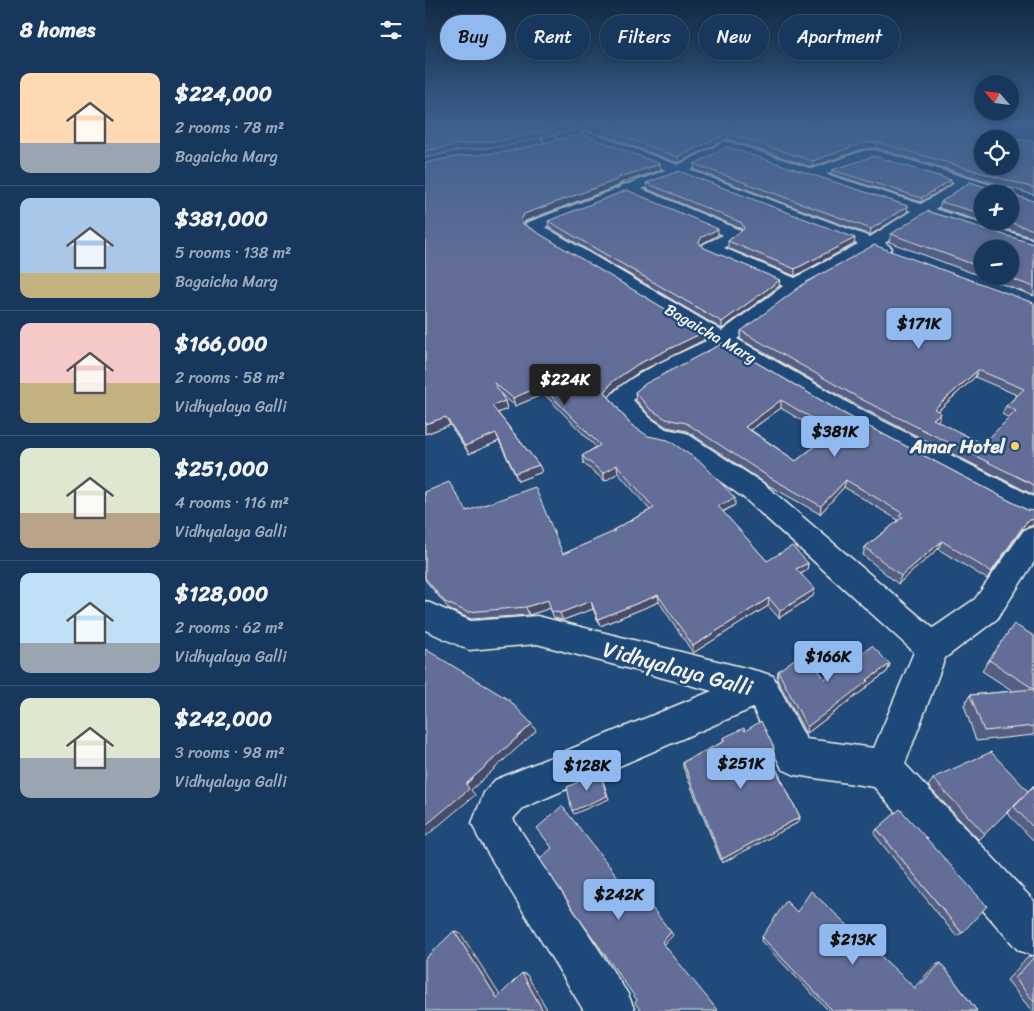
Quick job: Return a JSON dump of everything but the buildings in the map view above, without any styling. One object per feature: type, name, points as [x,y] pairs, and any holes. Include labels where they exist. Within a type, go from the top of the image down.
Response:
[{"type":"street","name":"Bagaicha Marg","points":[[676,171],[626,188],[532,226],[849,413],[1034,509]]},
{"type":"street","points":[[682,171],[898,254]]},
{"type":"street","name":"Bagaicha Marg","points":[[803,171],[1034,246]]},
{"type":"street","points":[[812,174],[820,171]]},
{"type":"street","points":[[931,171],[976,185]]},
{"type":"street","points":[[932,648],[754,491],[677,439],[659,436],[641,424],[620,398],[637,385],[723,340],[797,285],[871,244],[966,182]]},
{"type":"street","points":[[626,188],[734,234],[728,240],[710,248],[797,285]]},
{"type":"street","points":[[1034,538],[985,609],[932,648],[884,769],[1034,934]]},
{"type":"street","name":"Vidhyalaya Galli","points":[[425,615],[469,636],[537,630],[761,688],[795,756],[884,769]]},
{"type":"street","points":[[611,1011],[492,823],[498,807],[509,794],[761,688]]},
{"type":"place","name":"Amar Hotel","points":[[1015,446]]}]
